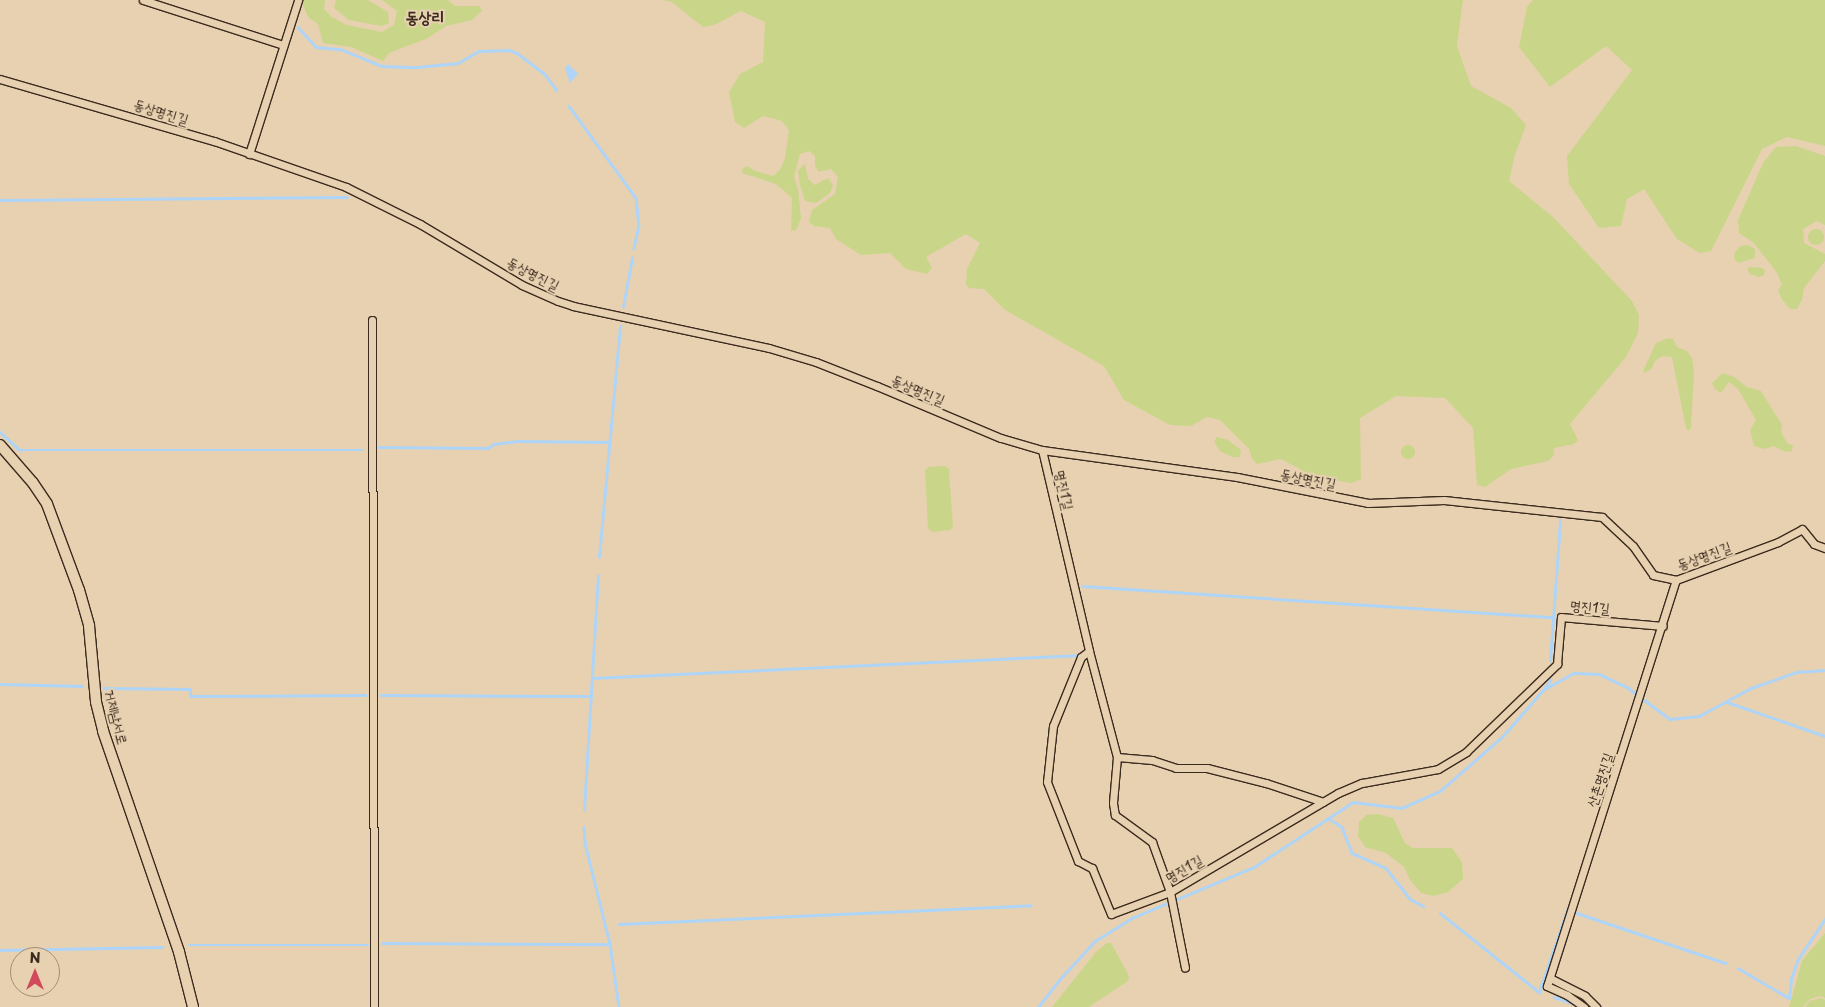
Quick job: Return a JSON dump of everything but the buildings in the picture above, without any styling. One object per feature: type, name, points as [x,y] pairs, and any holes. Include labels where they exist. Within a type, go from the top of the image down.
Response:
[{"type":"main road","name":"거제남서로","points":[[0,444],[33,483],[47,504],[79,590],[88,626],[96,702],[104,731],[179,952],[193,1007]]},
{"type":"street","points":[[143,0],[283,45]]},
{"type":"street","points":[[249,154],[298,0]]},
{"type":"street","name":"동상명진길","points":[[0,79],[96,106],[346,187],[420,224],[522,285],[558,301],[573,306],[763,346],[806,359],[1001,438],[1042,450],[1238,477],[1368,503],[1444,500],[1602,517],[1633,546],[1653,575],[1676,580],[1778,542],[1802,529],[1814,544],[1825,548]]},
{"type":"street","points":[[372,320],[374,1007]]},
{"type":"street","name":"명진1길","points":[[1042,450],[1089,651],[1081,657],[1053,726],[1047,782],[1078,861],[1092,868],[1111,914],[1170,892],[1323,802],[1362,783],[1438,769],[1466,752],[1557,664],[1561,616],[1662,626]]},
{"type":"street","name":"산촌명진길","points":[[1584,1007],[1567,995],[1547,986],[1676,580]]},
{"type":"street","points":[[1089,651],[1117,758],[1113,803],[1115,815],[1152,842],[1170,892],[1185,968]]},
{"type":"street","points":[[1117,758],[1152,760],[1176,768],[1208,768],[1266,783],[1323,802]]},
{"type":"street","points":[[1550,978],[1585,996],[1596,1007]]},
{"type":"green space","points":[[305,0],[325,0],[324,9],[332,17],[347,25],[382,32],[394,25],[397,11],[382,0],[448,0],[455,6],[479,6],[482,11],[472,20],[446,26],[428,38],[389,53],[383,61],[351,47],[323,43],[318,24],[308,17],[303,5]]},
{"type":"green space","points":[[336,0],[368,0],[388,12],[389,23],[381,26],[349,20],[334,8]]},
{"type":"green space","points":[[664,0],[1463,0],[1457,46],[1471,86],[1511,108],[1526,125],[1515,155],[1509,181],[1553,217],[1632,301],[1639,315],[1638,333],[1626,357],[1570,424],[1578,440],[1574,444],[1554,448],[1554,455],[1548,461],[1511,469],[1485,487],[1477,485],[1473,428],[1445,398],[1396,396],[1360,418],[1361,479],[1351,483],[1315,477],[1281,459],[1257,464],[1252,459],[1249,449],[1220,420],[1207,417],[1191,426],[1170,425],[1124,400],[1104,366],[1005,310],[984,289],[969,288],[966,284],[967,269],[980,243],[966,234],[926,257],[932,268],[927,274],[906,269],[890,253],[861,255],[836,239],[830,228],[814,226],[809,222],[812,210],[835,194],[838,177],[831,169],[819,172],[815,166],[815,156],[809,151],[800,154],[794,177],[798,189],[801,219],[796,230],[791,231],[792,198],[776,184],[742,173],[743,168],[747,166],[755,171],[773,176],[780,170],[785,158],[789,130],[782,121],[763,116],[744,128],[735,122],[729,92],[740,74],[763,62],[765,22],[741,11],[714,25],[703,27],[672,2]]},
{"type":"green space","points":[[1533,0],[1825,0],[1825,146],[1787,137],[1762,149],[1711,251],[1700,253],[1677,239],[1644,189],[1627,199],[1621,226],[1599,228],[1569,184],[1567,156],[1632,70],[1606,46],[1550,87],[1519,47],[1527,7]]},
{"type":"green space","points":[[1796,146],[1825,156],[1825,225],[1817,221],[1803,229],[1804,243],[1825,254],[1825,261],[1804,288],[1802,300],[1797,309],[1790,309],[1781,298],[1778,290],[1782,285],[1777,273],[1754,243],[1739,233],[1738,220],[1763,163],[1776,147]]},
{"type":"green space","points":[[805,164],[808,179],[815,185],[828,178],[833,185],[830,193],[816,203],[805,201],[800,185],[798,170]]},
{"type":"green space","points":[[1816,229],[1822,231],[1824,237],[1822,243],[1816,245],[1810,243],[1808,237],[1810,231]]},
{"type":"green space","points":[[1748,245],[1755,249],[1755,258],[1738,263],[1734,258],[1735,252],[1741,246]]},
{"type":"green space","points":[[1751,267],[1762,268],[1765,271],[1764,275],[1759,277],[1750,274],[1747,269]]},
{"type":"green space","points":[[1668,338],[1673,339],[1677,347],[1687,351],[1692,358],[1694,373],[1691,428],[1688,431],[1672,357],[1662,356],[1655,361],[1652,368],[1645,373],[1643,371],[1656,343]]},
{"type":"green space","points":[[1723,373],[1734,377],[1747,387],[1761,391],[1782,425],[1781,432],[1787,443],[1793,446],[1792,451],[1786,452],[1774,446],[1765,449],[1754,446],[1750,430],[1756,420],[1738,389],[1729,382],[1721,393],[1715,389],[1712,383]]},
{"type":"green space","points":[[1217,437],[1228,440],[1241,450],[1240,457],[1232,457],[1220,451],[1214,441]]},
{"type":"green space","points":[[1405,445],[1411,445],[1415,452],[1411,459],[1405,459],[1401,455],[1401,449]]},
{"type":"green space","points":[[945,466],[949,469],[953,527],[950,530],[932,532],[928,528],[925,470],[929,467]]},
{"type":"green space","points":[[1378,814],[1393,818],[1405,843],[1413,848],[1452,848],[1462,862],[1463,879],[1448,892],[1434,896],[1421,893],[1410,880],[1404,867],[1386,853],[1365,847],[1358,836],[1359,822],[1366,815]]},
{"type":"green space","points":[[1825,933],[1825,998],[1820,996],[1810,999],[1803,1007],[1789,1007],[1802,961]]},
{"type":"green space","points":[[1107,943],[1111,943],[1129,976],[1128,981],[1089,1007],[1052,1007],[1096,952]]},
{"type":"green space","points":[[1821,998],[1825,1000],[1825,1007],[1805,1007],[1810,1001]]},
{"type":"water","points":[[568,64],[578,74],[570,83],[565,68]]},
{"type":"waterway","points":[[298,27],[316,47],[340,49],[382,66],[417,67],[458,63],[479,51],[509,50],[517,53],[544,73],[557,90]]},
{"type":"waterway","points":[[569,106],[636,198],[639,225],[634,248]]},
{"type":"waterway","points":[[0,200],[347,197]]},
{"type":"waterway","points":[[623,307],[632,258]]},
{"type":"waterway","points":[[599,557],[620,326]]},
{"type":"waterway","points":[[0,432],[20,450],[363,450]]},
{"type":"waterway","points":[[379,447],[488,448],[494,444],[518,441],[610,442]]},
{"type":"waterway","points":[[1550,661],[1560,520]]},
{"type":"waterway","points":[[584,810],[598,575]]},
{"type":"waterway","points":[[1083,586],[1553,617]]},
{"type":"waterway","points":[[592,678],[1076,655]]},
{"type":"waterway","points":[[1038,1007],[1059,980],[1095,941],[1132,918],[1254,867],[1353,802],[1402,808],[1440,791],[1502,737],[1543,690],[1574,673],[1599,674],[1627,687],[1670,719],[1699,716],[1751,688],[1797,672],[1825,670]]},
{"type":"waterway","points":[[1544,689],[1550,680]]},
{"type":"waterway","points":[[0,684],[82,686]]},
{"type":"waterway","points":[[104,688],[190,689],[191,696],[365,695]]},
{"type":"waterway","points":[[381,695],[591,696]]},
{"type":"waterway","points":[[1727,702],[1825,736]]},
{"type":"waterway","points":[[1328,818],[1342,827],[1352,853],[1386,868],[1410,899],[1423,906]]},
{"type":"waterway","points":[[584,827],[585,843],[610,944],[619,1007]]},
{"type":"waterway","points":[[619,924],[1031,905]]},
{"type":"waterway","points":[[1440,913],[1539,992],[1567,910]]},
{"type":"waterway","points":[[1577,913],[1726,963]]},
{"type":"waterway","points":[[1738,968],[1789,998],[1791,979],[1798,959],[1825,919]]},
{"type":"waterway","points":[[382,943],[610,944]]},
{"type":"waterway","points":[[189,945],[368,945]]},
{"type":"waterway","points":[[0,950],[162,947]]},
{"type":"waterway","points":[[1554,997],[1573,1003]]},
{"type":"district","name":"동상리","points":[[425,16]]}]
